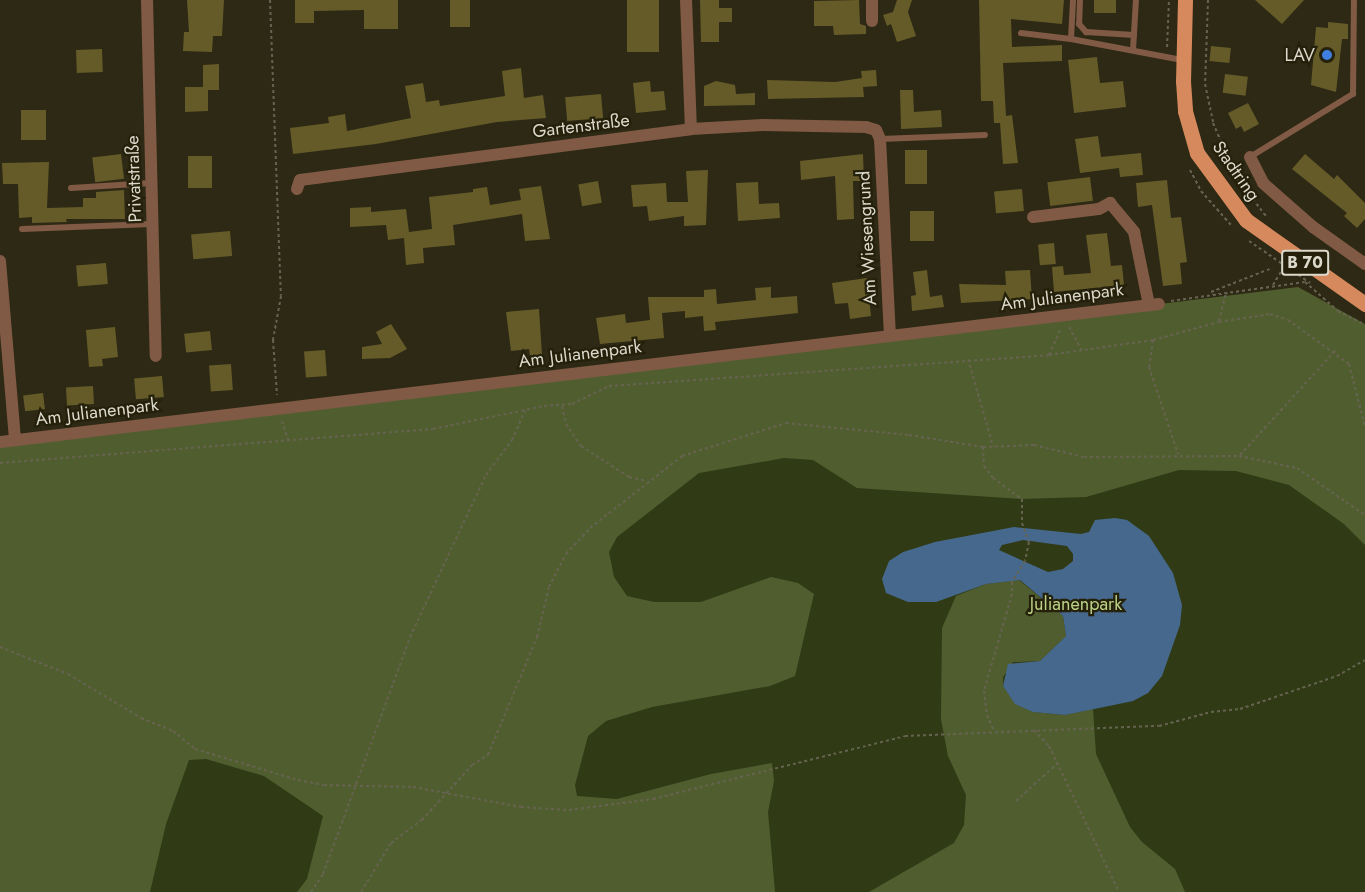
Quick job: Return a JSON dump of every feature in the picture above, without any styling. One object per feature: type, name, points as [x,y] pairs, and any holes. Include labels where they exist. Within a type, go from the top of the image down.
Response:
[{"type":"main road","name":"Stadtring","points":[[1185,0],[1183,60],[1185,111],[1197,153],[1216,185],[1267,238],[1365,304]]},
{"type":"street","name":"Privatstraße","points":[[147,0],[156,356]]},
{"type":"street","points":[[686,0],[691,129]]},
{"type":"street","points":[[872,0],[872,21]]},
{"type":"street","name":"Gartenstraße","points":[[297,189],[300,180],[691,129],[763,125],[878,134]]},
{"type":"street","name":"Am Wiesengrund","points":[[878,134],[890,335]]},
{"type":"street","points":[[1250,157],[1263,183],[1365,264]]},
{"type":"street","name":"Am Julianenpark","points":[[0,442],[1154,304],[1137,237],[1110,203],[1099,209],[1033,216]]},
{"type":"street","name":"Am Julianenpark","points":[[0,261],[15,440]]},
{"type":"lane","points":[[1071,39],[1073,0]]},
{"type":"lane","points":[[1080,0],[1079,24],[1086,32],[1134,35]]},
{"type":"lane","points":[[1133,50],[1136,0]]},
{"type":"lane","points":[[1250,157],[1353,93],[1354,0]]},
{"type":"lane","points":[[1021,33],[1071,39],[1183,60]]},
{"type":"lane","points":[[878,134],[985,135]]},
{"type":"lane","points":[[71,188],[152,183]]},
{"type":"lane","points":[[22,229],[153,224]]},
{"type":"path","points":[[270,0],[281,297],[273,340],[278,409],[289,442]]},
{"type":"path","points":[[1208,0],[1205,84],[1213,123],[1238,180],[1272,222]]},
{"type":"path","points":[[1273,285],[1284,267]]},
{"type":"path","points":[[1209,294],[1272,268]]},
{"type":"path","points":[[1154,304],[1209,294],[1305,282],[1338,311],[1365,325]]},
{"type":"path","points":[[1219,322],[1226,292]]},
{"type":"path","points":[[1063,314],[1082,350]]},
{"type":"path","points":[[1049,354],[1063,314]]},
{"type":"path","points":[[0,464],[289,442],[400,429],[433,429],[562,406],[609,386],[1049,354],[1154,340],[1219,322],[1270,314],[1288,320],[1335,351],[1354,374],[1365,427]]},
{"type":"path","points":[[1154,340],[1149,367],[1178,454]]},
{"type":"path","points":[[1239,456],[1335,351]]},
{"type":"path","points":[[968,359],[993,446]]},
{"type":"path","points":[[562,406],[566,424],[581,446],[629,477],[648,482]]},
{"type":"path","points":[[311,892],[323,874],[410,637],[486,475],[512,440],[525,411]]},
{"type":"path","points":[[361,892],[391,843],[422,820],[472,765],[488,755],[537,637],[549,587],[566,554],[590,528],[682,456],[786,423],[909,435],[983,447],[1034,445],[1084,457],[1178,454],[1239,456],[1297,468],[1365,515]]},
{"type":"path","points":[[983,447],[984,466],[993,478],[1022,499],[1022,523],[1029,542],[1025,561],[1012,582],[1012,594],[984,691],[987,715],[994,731]]},
{"type":"path","points":[[0,647],[68,674],[141,718],[173,731],[195,749],[298,780],[354,786],[413,786],[521,807],[569,810],[614,806],[777,771],[844,749],[905,736],[1159,726],[1240,709],[1337,676],[1365,660]]},
{"type":"path","points":[[1034,730],[1057,764],[1119,892]]},
{"type":"path","points":[[1016,801],[1057,764]]},
{"type":"green space","name":"Julianenpark","points":[[1298,287],[1365,324],[1365,892],[0,892],[0,447]]},
{"type":"green space","name":"Julianenpark","points":[[1298,287],[1365,324],[1365,545],[1344,524],[1289,485],[1236,471],[1179,470],[1086,497],[1021,499],[857,488],[813,460],[784,458],[699,473],[617,537],[609,552],[614,577],[627,596],[654,602],[701,602],[771,577],[798,583],[814,594],[795,676],[770,686],[652,707],[606,721],[588,736],[575,785],[577,796],[617,799],[711,774],[772,763],[774,781],[768,812],[775,892],[297,892],[307,879],[323,816],[264,776],[206,759],[189,760],[166,824],[150,892],[0,892],[0,447]]},
{"type":"green space","points":[[1019,580],[1063,616],[1066,636],[1040,661],[1013,662],[1003,677],[1003,686],[1016,704],[1033,712],[1065,715],[1093,709],[1096,754],[1130,827],[1142,842],[1175,869],[1185,892],[869,892],[954,843],[964,825],[966,795],[948,756],[941,719],[942,628],[956,596],[986,584]]},
{"type":"water","points":[[1115,518],[1127,520],[1149,536],[1173,573],[1182,605],[1180,625],[1162,676],[1148,693],[1133,701],[1065,715],[1033,712],[1015,704],[1003,686],[1008,664],[1040,661],[1066,636],[1063,616],[1020,580],[986,584],[936,602],[908,602],[886,593],[882,579],[889,561],[903,552],[935,542],[1014,527],[1081,534],[1089,532],[1095,520]],"holes":[[[1023,540],[1067,546],[1073,554],[1073,561],[1063,569],[1048,572],[999,550],[1002,545]]]},
{"type":"building","points":[[187,0],[224,0],[222,36],[213,36],[212,52],[183,51],[184,32],[189,32]]},
{"type":"building","points":[[295,0],[398,0],[398,29],[364,29],[364,10],[314,11],[314,23],[295,23]]},
{"type":"building","points":[[450,0],[470,0],[470,27],[450,27]]},
{"type":"building","points":[[627,0],[659,0],[659,52],[627,52]]},
{"type":"building","points":[[700,0],[719,0],[719,8],[732,8],[732,22],[719,22],[719,42],[701,42]]},
{"type":"building","points":[[859,0],[860,24],[866,26],[866,34],[834,35],[833,26],[814,26],[814,1]]},
{"type":"building","points":[[897,0],[912,0],[908,12],[916,36],[897,42],[891,24],[887,26],[883,15],[893,12]]},
{"type":"building","points":[[979,0],[1064,0],[1062,24],[1011,19],[1012,47],[1062,45],[1062,61],[1003,63],[1006,116],[1012,115],[1018,163],[1003,164],[1000,123],[994,123],[993,101],[981,101]]},
{"type":"building","points":[[1094,0],[1116,0],[1116,13],[1094,13]]},
{"type":"building","points":[[1255,0],[1304,0],[1282,24]]},
{"type":"building","name":"LAV","points":[[1328,22],[1348,24],[1348,39],[1342,39],[1336,92],[1311,85],[1316,27],[1328,28]]},
{"type":"building","points":[[1211,46],[1231,48],[1229,63],[1209,61]]},
{"type":"building","points":[[102,49],[103,72],[77,73],[76,50]]},
{"type":"building","points":[[1097,57],[1100,83],[1123,81],[1126,107],[1074,113],[1068,60]]},
{"type":"building","points":[[219,64],[219,90],[208,90],[208,111],[185,112],[185,87],[203,87],[203,65]]},
{"type":"building","points":[[521,68],[524,98],[543,95],[546,118],[497,122],[376,144],[293,154],[290,128],[329,123],[328,117],[345,114],[347,131],[411,118],[405,86],[423,83],[426,102],[439,100],[440,106],[505,96],[502,71]]},
{"type":"building","points":[[876,70],[877,86],[863,87],[864,97],[768,99],[767,80],[835,82],[862,78],[861,71]]},
{"type":"building","points":[[1225,74],[1248,77],[1246,96],[1223,93]]},
{"type":"building","points":[[650,81],[651,92],[664,91],[666,110],[636,113],[633,83]]},
{"type":"building","points":[[716,81],[735,85],[736,94],[755,93],[755,105],[704,106],[704,86]]},
{"type":"building","points":[[900,90],[913,90],[914,112],[941,110],[942,127],[901,129]]},
{"type":"building","points":[[601,94],[603,118],[567,121],[565,97]]},
{"type":"building","points":[[1248,103],[1259,124],[1244,132],[1241,126],[1236,129],[1228,113]]},
{"type":"building","points":[[21,110],[46,110],[46,140],[21,140]]},
{"type":"building","points":[[1098,136],[1101,157],[1141,153],[1143,175],[1120,177],[1119,168],[1080,173],[1075,139]]},
{"type":"building","points":[[905,150],[927,150],[927,184],[905,184]]},
{"type":"building","points":[[121,154],[124,179],[95,182],[92,158]]},
{"type":"building","points":[[863,154],[864,181],[853,181],[854,219],[837,220],[835,176],[801,180],[800,161]]},
{"type":"building","points":[[1305,154],[1334,179],[1337,175],[1365,203],[1365,219],[1357,228],[1344,216],[1347,213],[1292,169]]},
{"type":"building","points":[[188,156],[212,156],[212,188],[188,188]]},
{"type":"building","points":[[49,162],[47,208],[83,207],[83,198],[96,198],[96,192],[124,190],[125,219],[66,219],[67,222],[32,223],[32,217],[19,218],[18,184],[3,184],[2,163]]},
{"type":"building","points":[[708,170],[706,225],[684,226],[684,216],[649,221],[647,206],[633,207],[631,185],[666,183],[667,202],[688,202],[686,171]]},
{"type":"building","points":[[1090,177],[1093,201],[1050,206],[1047,182]]},
{"type":"building","points":[[1167,180],[1171,218],[1181,217],[1187,262],[1180,263],[1182,284],[1163,286],[1152,205],[1138,207],[1136,183]]},
{"type":"building","points":[[598,181],[602,203],[582,206],[578,184]]},
{"type":"building","points":[[758,182],[759,204],[779,203],[780,218],[738,221],[736,183]]},
{"type":"building","points":[[541,186],[550,239],[525,241],[522,214],[453,225],[455,245],[423,248],[424,263],[406,265],[404,238],[388,240],[386,225],[350,227],[350,208],[371,207],[371,212],[406,209],[409,232],[432,229],[429,197],[473,192],[473,189],[487,187],[490,205],[521,200],[519,189]]},
{"type":"building","points":[[1022,189],[1024,211],[996,213],[994,191]]},
{"type":"building","points":[[910,211],[934,211],[934,241],[910,241]]},
{"type":"building","points":[[230,231],[232,256],[193,259],[191,234]]},
{"type":"building","points":[[1107,233],[1111,266],[1122,265],[1124,285],[1054,292],[1052,267],[1063,266],[1064,275],[1091,273],[1086,235]]},
{"type":"building","points":[[1054,243],[1056,264],[1040,265],[1038,244]]},
{"type":"building","points":[[106,263],[108,284],[78,287],[76,266]]},
{"type":"building","points":[[927,270],[930,297],[942,295],[944,307],[912,311],[911,296],[916,295],[913,272]]},
{"type":"building","points":[[1030,270],[1032,299],[961,303],[959,284],[1006,285],[1005,271]]},
{"type":"building","points":[[867,278],[871,316],[850,319],[848,303],[835,304],[832,283]]},
{"type":"building","points":[[771,287],[771,298],[797,296],[798,313],[715,322],[716,330],[704,331],[703,316],[685,318],[685,311],[662,313],[664,338],[600,344],[596,318],[625,314],[626,323],[650,320],[648,297],[704,297],[704,290],[716,289],[717,304],[756,300],[755,288]]},
{"type":"building","points":[[539,309],[542,355],[530,356],[529,349],[511,351],[506,312]]},
{"type":"building","points":[[391,324],[407,349],[390,358],[362,359],[362,347],[382,344],[376,332]]},
{"type":"building","points":[[115,327],[118,357],[102,359],[103,366],[89,367],[86,330]]},
{"type":"building","points":[[210,331],[212,350],[186,353],[184,334]]},
{"type":"building","points":[[325,350],[327,376],[306,377],[304,351]]},
{"type":"building","points":[[231,364],[233,390],[211,391],[209,366]]},
{"type":"building","points":[[162,376],[164,397],[136,399],[134,378]]},
{"type":"building","points":[[93,386],[94,404],[67,405],[66,387]]},
{"type":"building","points":[[43,393],[45,409],[25,411],[23,395]]},
{"type":"place","name":"LAV","points":[[1327,55]]}]
